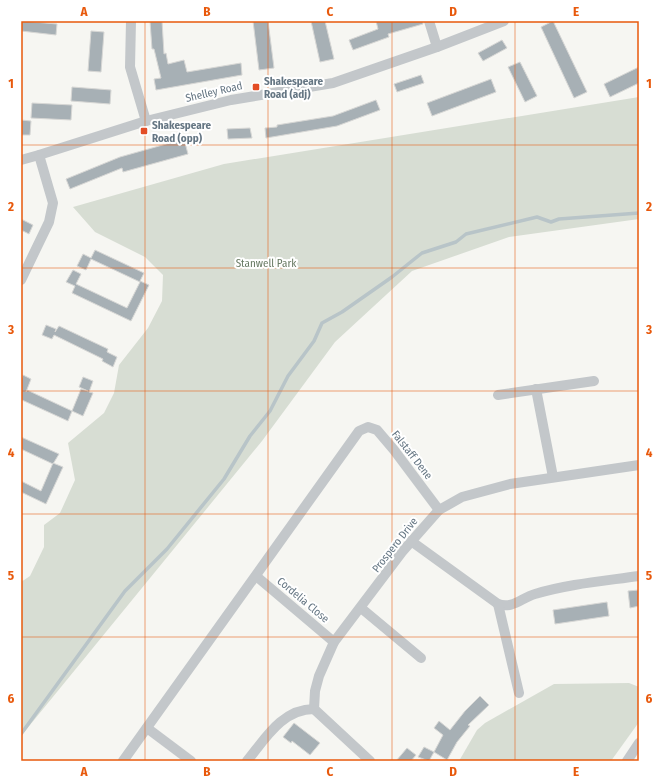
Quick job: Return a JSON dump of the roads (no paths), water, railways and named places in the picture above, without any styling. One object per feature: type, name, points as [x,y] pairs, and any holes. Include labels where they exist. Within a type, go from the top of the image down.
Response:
[{"type":"street","points":[[131,21],[130,67],[146,121]]},
{"type":"street","points":[[430,21],[437,47]]},
{"type":"street","name":"Shelley Road","points":[[21,160],[146,121],[231,100],[333,83],[437,47],[504,21]]},
{"type":"street","points":[[21,280],[49,222],[53,203],[40,155]]},
{"type":"street","points":[[498,396],[594,381]]},
{"type":"street","points":[[536,389],[553,478]]},
{"type":"street","name":"Falstaff Dene","points":[[256,576],[359,431],[368,428],[377,430],[439,510]]},
{"type":"street","name":"Prospero Drive","points":[[314,709],[315,691],[319,676],[334,642],[411,541],[439,510],[462,497],[510,484],[639,465]]},
{"type":"street","points":[[411,541],[498,604],[504,606],[556,588],[639,576]]},
{"type":"street","points":[[123,761],[256,576]]},
{"type":"street","name":"Cordelia Close","points":[[256,576],[334,642]]},
{"type":"street","points":[[498,604],[519,693]]},
{"type":"street","points":[[361,608],[421,658]]},
{"type":"street","points":[[247,761],[281,720],[291,714],[306,709],[314,709],[370,761]]},
{"type":"street","points":[[147,728],[191,761]]},
{"type":"street","points":[[627,761],[639,743]]},
{"type":"waterway","points":[[21,734],[125,591],[167,549],[224,479],[250,436],[270,411],[288,376],[314,341],[322,323],[342,312],[392,277],[422,253],[456,242],[466,234],[537,217],[551,222],[559,219],[639,213]]},
{"type":"place","name":"Shakespeare Road (adj)","points":[[256,87]]},
{"type":"place","name":"Shakespeare Road (opp)","points":[[144,131]]},
{"type":"park label","name":"Stanwell Park","points":[[266,263]]}]
